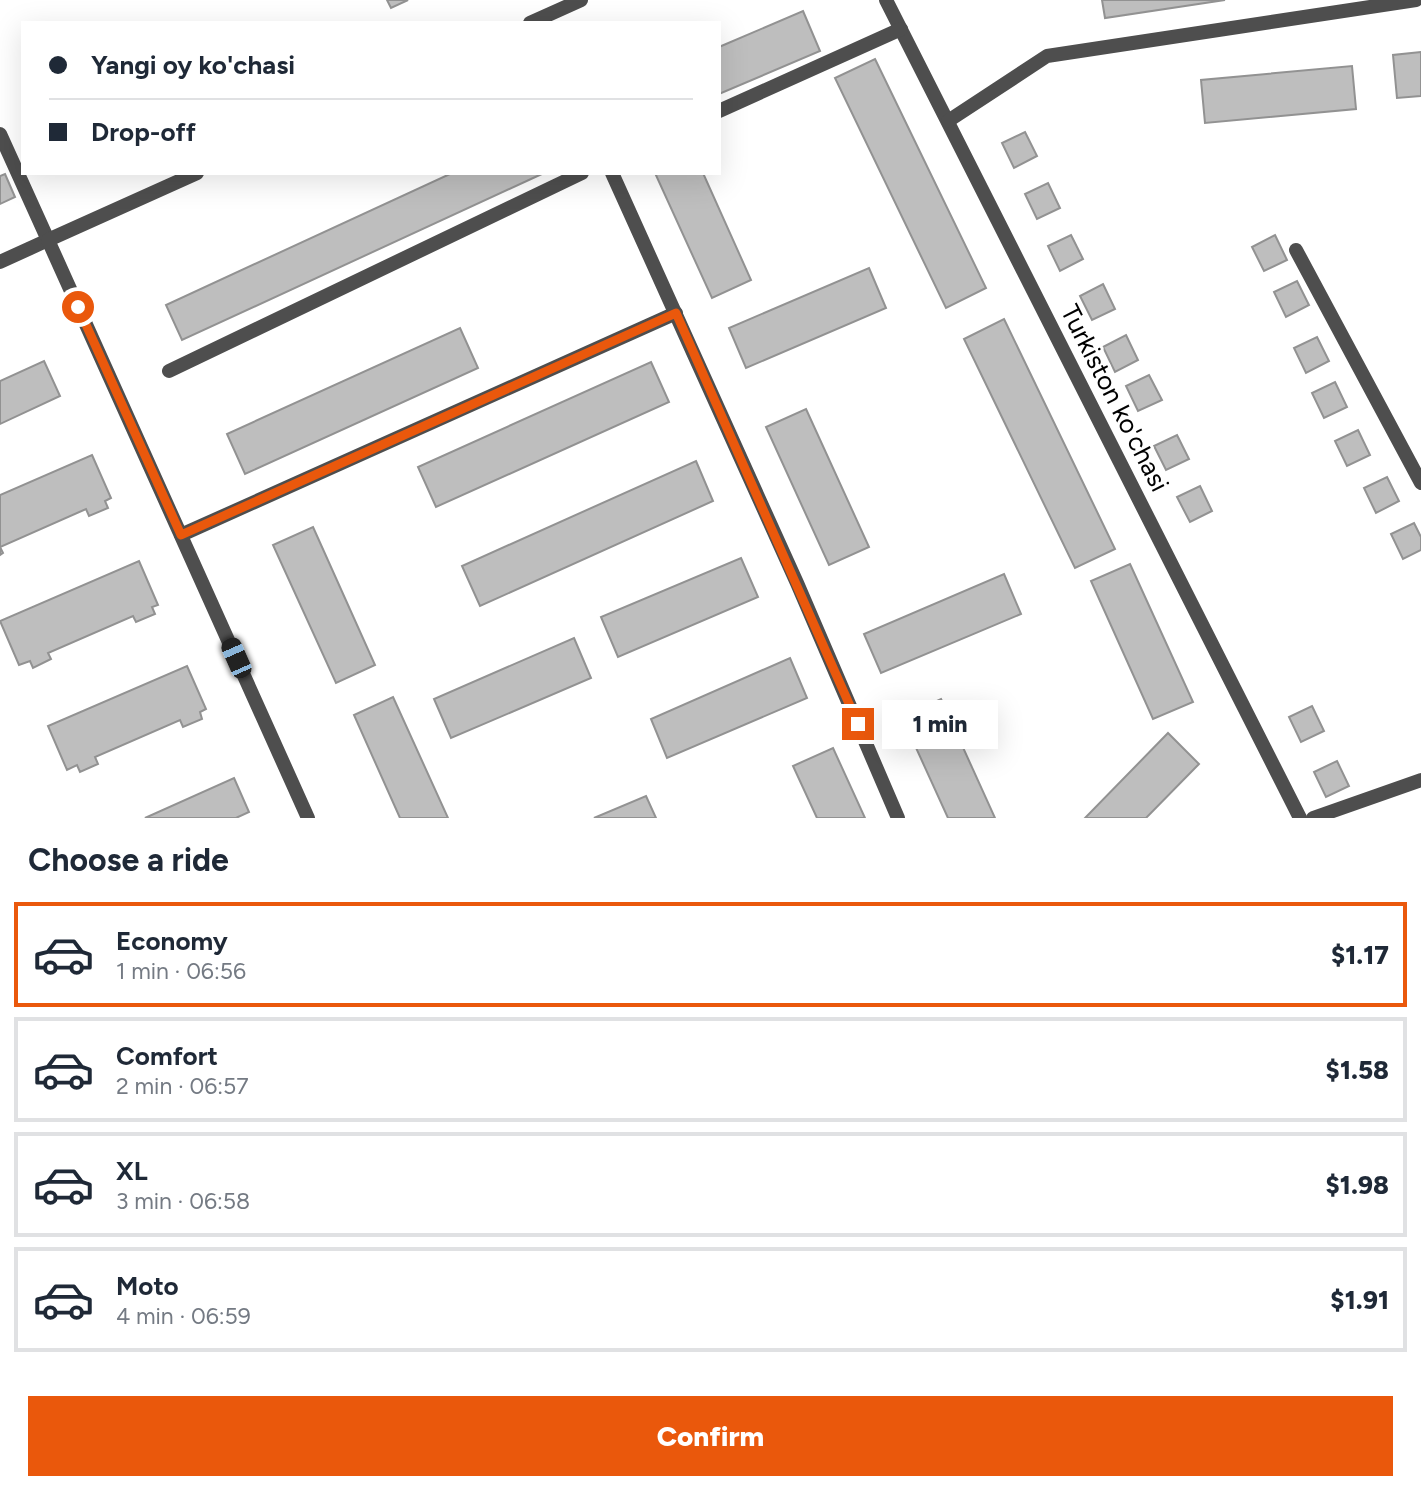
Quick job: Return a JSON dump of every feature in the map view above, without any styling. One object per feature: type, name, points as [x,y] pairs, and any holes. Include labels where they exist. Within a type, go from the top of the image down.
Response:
[{"type":"street","points":[[534,21],[581,0]]},
{"type":"street","name":"Turkiston ko'chasi","points":[[886,0],[1300,818]]},
{"type":"street","points":[[948,121],[1047,56],[1416,0]]},
{"type":"street","points":[[721,110],[901,29]]},
{"type":"street","points":[[0,134],[308,818]]},
{"type":"street","points":[[0,262],[193,175]]},
{"type":"street","points":[[169,371],[579,175]]},
{"type":"street","points":[[613,175],[797,583],[898,818]]},
{"type":"street","points":[[1296,250],[1421,483]]},
{"type":"street","points":[[181,535],[676,313]]},
{"type":"street","points":[[1313,818],[1421,779]]},
{"type":"building","points":[[387,0],[408,0],[391,8]]},
{"type":"building","points":[[1102,0],[1225,0],[1105,18]]},
{"type":"building","points":[[803,11],[820,51],[721,93],[721,46]]},
{"type":"building","points":[[1421,52],[1421,96],[1397,98],[1393,55]]},
{"type":"building","points":[[875,59],[986,288],[946,308],[835,78]]},
{"type":"building","points":[[1352,66],[1356,109],[1205,123],[1201,80]]},
{"type":"building","points":[[1025,132],[1037,156],[1014,168],[1002,143]]},
{"type":"building","points":[[5,174],[15,197],[0,204],[0,176]]},
{"type":"building","points":[[448,175],[540,175],[182,340],[166,305]]},
{"type":"building","points":[[656,175],[704,175],[751,280],[712,298]]},
{"type":"building","points":[[1048,183],[1060,208],[1037,219],[1025,194]]},
{"type":"building","points":[[1071,235],[1083,259],[1060,271],[1048,246]]},
{"type":"building","points":[[1275,235],[1287,260],[1264,271],[1252,247]]},
{"type":"building","points":[[869,268],[886,308],[746,368],[729,328]]},
{"type":"building","points":[[1297,281],[1309,305],[1286,317],[1274,292]]},
{"type":"building","points":[[1103,284],[1115,309],[1092,320],[1080,296]]},
{"type":"building","points":[[1004,319],[1115,549],[1075,568],[964,339]]},
{"type":"building","points":[[460,328],[478,368],[245,474],[227,434]]},
{"type":"building","points":[[1126,335],[1138,360],[1115,372],[1103,347]]},
{"type":"building","points":[[1317,337],[1329,361],[1306,373],[1294,348]]},
{"type":"building","points":[[44,361],[60,396],[0,424],[0,381]]},
{"type":"building","points":[[651,362],[669,402],[436,507],[418,467]]},
{"type":"building","points":[[1149,375],[1162,400],[1138,411],[1126,386]]},
{"type":"building","points":[[1335,382],[1347,407],[1324,418],[1312,393]]},
{"type":"building","points":[[806,409],[869,547],[829,565],[766,427]]},
{"type":"building","points":[[1358,430],[1370,455],[1347,466],[1335,441]]},
{"type":"building","points":[[1177,435],[1189,459],[1166,470],[1154,446]]},
{"type":"building","points":[[92,455],[111,498],[105,501],[108,508],[89,516],[86,509],[0,547],[0,495]]},
{"type":"building","points":[[696,461],[713,501],[480,606],[462,566]]},
{"type":"building","points":[[1387,477],[1399,501],[1376,513],[1364,488]]},
{"type":"building","points":[[1200,486],[1212,511],[1190,522],[1177,497]]},
{"type":"building","points":[[1414,523],[1421,537],[1421,550],[1403,559],[1391,534]]},
{"type":"building","points":[[313,527],[375,665],[336,683],[273,545]]},
{"type":"building","points":[[741,558],[758,597],[618,657],[601,617]]},
{"type":"building","points":[[139,561],[158,605],[152,607],[155,614],[136,622],[133,616],[48,653],[51,659],[33,668],[30,661],[19,665],[0,621]]},
{"type":"building","points":[[1130,564],[1193,702],[1153,719],[1091,581]]},
{"type":"building","points":[[1004,574],[1021,614],[881,673],[864,634]]},
{"type":"building","points":[[574,638],[591,678],[451,738],[434,699]]},
{"type":"building","points":[[790,658],[807,698],[667,758],[651,719]]},
{"type":"building","points":[[187,666],[206,709],[200,712],[202,719],[183,727],[180,720],[95,757],[98,764],[80,772],[77,765],[67,770],[48,726]]},
{"type":"building","points":[[393,697],[448,818],[400,818],[354,715]]},
{"type":"building","points":[[941,699],[995,818],[948,818],[902,717]]},
{"type":"building","points":[[1312,706],[1324,731],[1301,742],[1289,717]]},
{"type":"building","points":[[1168,733],[1199,764],[1146,818],[1085,818]]},
{"type":"building","points":[[833,748],[865,818],[817,818],[793,766]]},
{"type":"building","points":[[1337,761],[1349,786],[1326,797],[1314,772]]},
{"type":"building","points":[[234,778],[249,812],[236,818],[145,818]]},
{"type":"building","points":[[646,796],[656,818],[594,818]]},
{"type":"route","points":[[78,307],[181,535],[676,313],[858,724]]}]
